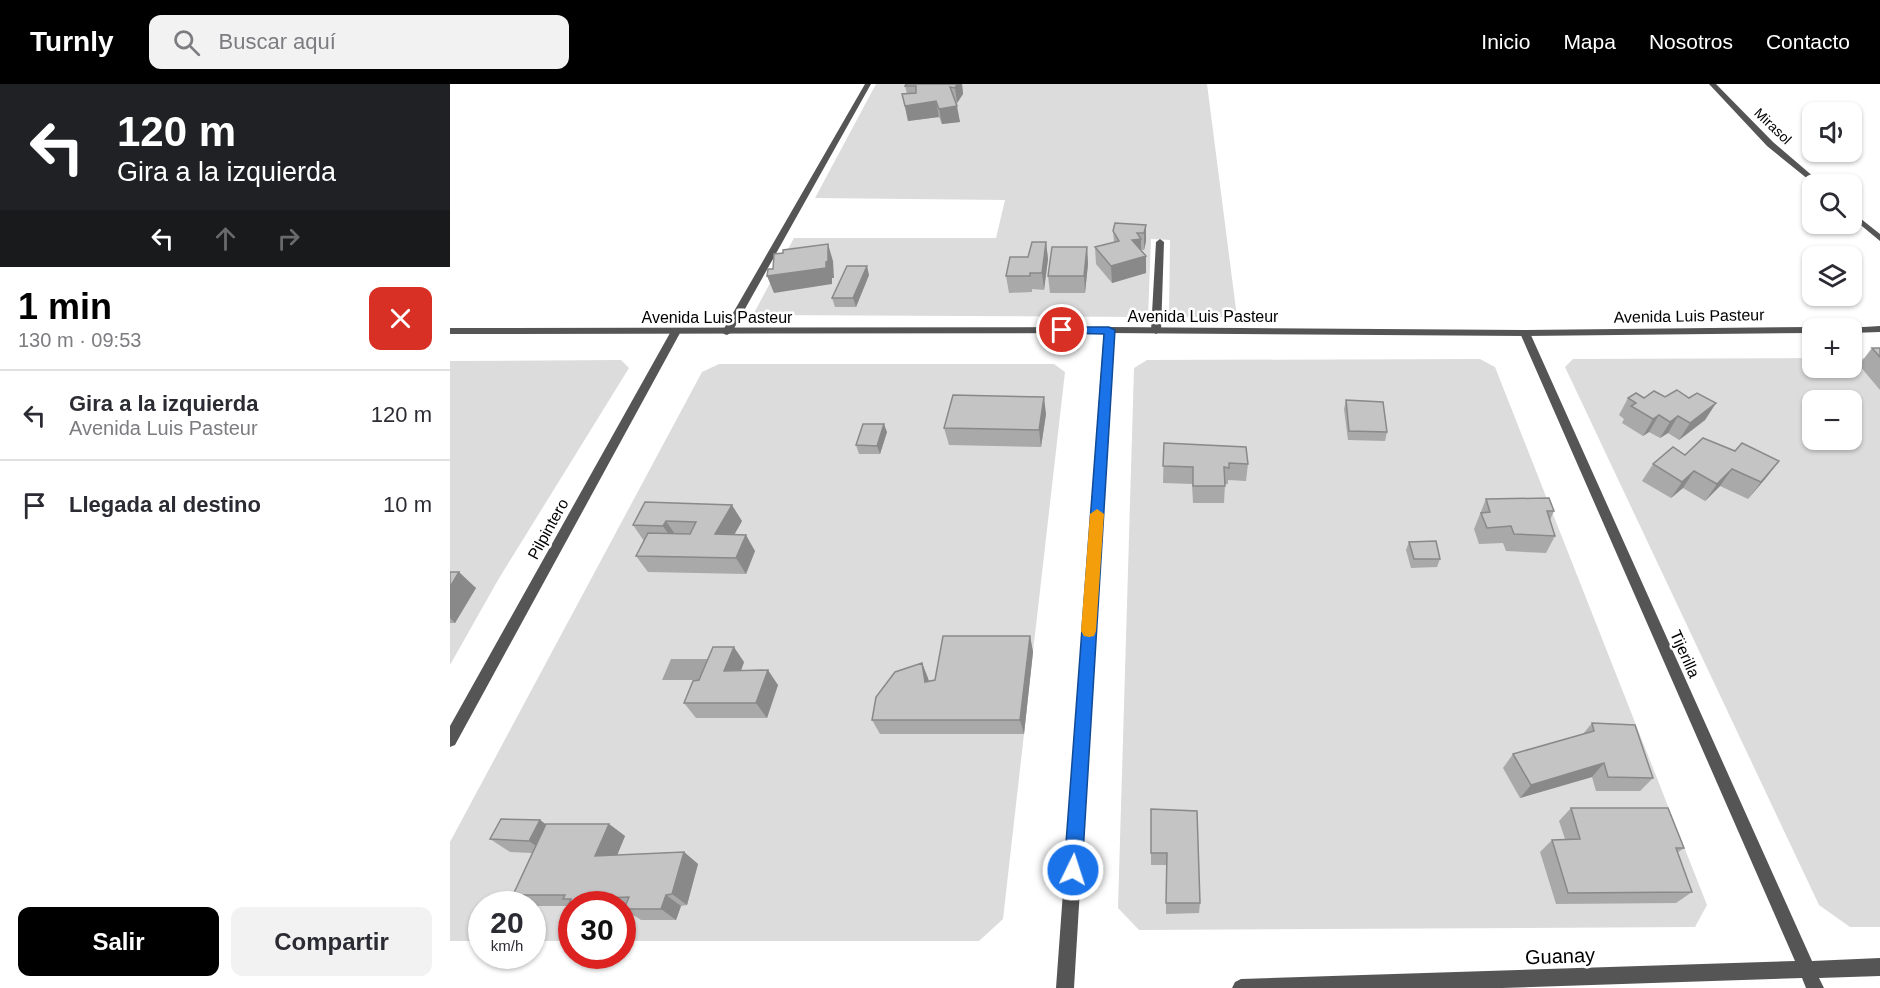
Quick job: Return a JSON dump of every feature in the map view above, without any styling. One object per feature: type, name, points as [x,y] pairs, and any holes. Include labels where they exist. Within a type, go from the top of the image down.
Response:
[{"type":"street","points":[[727,332],[868,84]]},
{"type":"street","name":"Mirasol","points":[[1712,84],[1770,144],[1806,174]]},
{"type":"street","points":[[1862,222],[1880,238]]},
{"type":"street","points":[[1156,331],[1160,242]]},
{"type":"street","points":[[1862,330],[1880,329]]},
{"type":"street","points":[[1065,988],[1109,330]]},
{"type":"street","name":"Avenida Luis Pasteur","points":[[450,331],[675,333],[1109,330],[1525,333],[1802,330]]},
{"type":"street","name":"Pilpintero","points":[[450,740],[675,333]]},
{"type":"street","name":"Tijerilla","points":[[1525,333],[1815,988]]},
{"type":"street","name":"Guanay","points":[[1240,988],[1880,967]]},
{"type":"shaded area","points":[[876,84],[1207,84],[1237,317],[1169,317],[1170,240],[1151,239],[1148,317],[753,315],[794,238],[996,238],[1005,200],[815,198]]},
{"type":"shaded area","points":[[1802,358],[1802,378],[1862,378],[1862,358],[1880,358],[1880,927],[1850,927],[1819,905],[1565,367],[1573,359]]},
{"type":"shaded area","points":[[1480,359],[1495,367],[1707,905],[1695,927],[1139,930],[1118,908],[1134,368],[1147,360]]},
{"type":"shaded area","points":[[621,360],[629,368],[498,580],[450,665],[450,361]]},
{"type":"shaded area","points":[[719,364],[1054,364],[1065,372],[1033,652],[949,652],[941,695],[880,734],[1024,734],[1003,919],[979,941],[636,941],[636,891],[558,891],[558,941],[546,941],[546,891],[468,891],[468,941],[450,941],[450,842],[702,372]]},
{"type":"shaded area","points":[[671,659],[718,659],[710,680],[662,680]]},
{"type":"building","points":[[906,84],[957,84],[955,88],[950,87],[957,106],[939,109],[936,101],[905,106],[902,94],[916,93],[916,86],[905,86]]},
{"type":"building","points":[[1115,223],[1146,225],[1144,233],[1137,233],[1141,239],[1132,240],[1146,256],[1111,266],[1095,247],[1119,241],[1113,231]]},
{"type":"building","points":[[1032,242],[1046,242],[1042,273],[1030,273],[1030,276],[1006,276],[1010,257],[1028,257]]},
{"type":"building","points":[[828,244],[826,268],[767,276],[768,269],[773,269],[774,254],[783,253],[783,250]]},
{"type":"building","points":[[1052,247],[1087,247],[1084,276],[1048,276]]},
{"type":"building","points":[[847,266],[867,266],[853,298],[832,298]]},
{"type":"building","points":[[1872,348],[1880,348],[1880,357]]},
{"type":"building","points":[[1677,390],[1689,398],[1697,393],[1716,403],[1690,423],[1678,416],[1670,422],[1659,415],[1653,419],[1631,406],[1636,403],[1628,398],[1636,393],[1644,398],[1654,391],[1665,397]]},
{"type":"building","points":[[953,395],[1044,397],[1039,430],[944,428]]},
{"type":"building","points":[[1346,400],[1383,402],[1387,432],[1349,431]]},
{"type":"building","points":[[863,424],[884,424],[877,446],[856,445]]},
{"type":"building","points":[[1703,438],[1735,451],[1742,443],[1779,461],[1761,482],[1732,469],[1717,484],[1694,471],[1682,482],[1653,464],[1673,447],[1685,455]]},
{"type":"building","points":[[1164,443],[1246,447],[1248,464],[1229,463],[1229,468],[1224,467],[1225,486],[1193,486],[1193,467],[1163,466]]},
{"type":"building","points":[[1549,498],[1554,511],[1547,511],[1555,536],[1514,534],[1511,526],[1487,528],[1481,513],[1490,512],[1486,499]]},
{"type":"building","points":[[645,502],[732,505],[715,534],[746,535],[736,558],[636,556],[648,533],[690,534],[696,522],[666,521],[663,526],[633,525]]},
{"type":"building","points":[[1436,541],[1440,559],[1414,559],[1409,542]]},
{"type":"building","points":[[450,572],[459,572],[450,587]]},
{"type":"building","points":[[943,636],[1030,636],[1020,720],[872,720],[876,697],[895,672],[922,663],[925,682],[935,680]]},
{"type":"building","points":[[713,647],[734,647],[724,671],[768,670],[756,703],[684,703],[693,681],[699,680]]},
{"type":"building","points":[[1592,723],[1635,725],[1653,778],[1608,777],[1604,763],[1531,785],[1513,754],[1594,731]]},
{"type":"building","points":[[1571,808],[1668,808],[1684,848],[1676,848],[1692,892],[1568,893],[1552,840],[1580,839]]},
{"type":"building","points":[[1151,809],[1197,811],[1200,903],[1166,903],[1167,853],[1151,853]]},
{"type":"building","points":[[501,819],[540,820],[529,841],[490,839]]},
{"type":"building","points":[[546,824],[609,824],[595,856],[684,852],[672,894],[666,895],[661,909],[636,909],[636,891],[558,891],[558,895],[546,895],[546,891],[515,891]]},
{"type":"slow traffic","points":[[1089,631],[1097,514]]},
{"type":"route","points":[[1062,330],[1109,330],[1073,870]]}]
